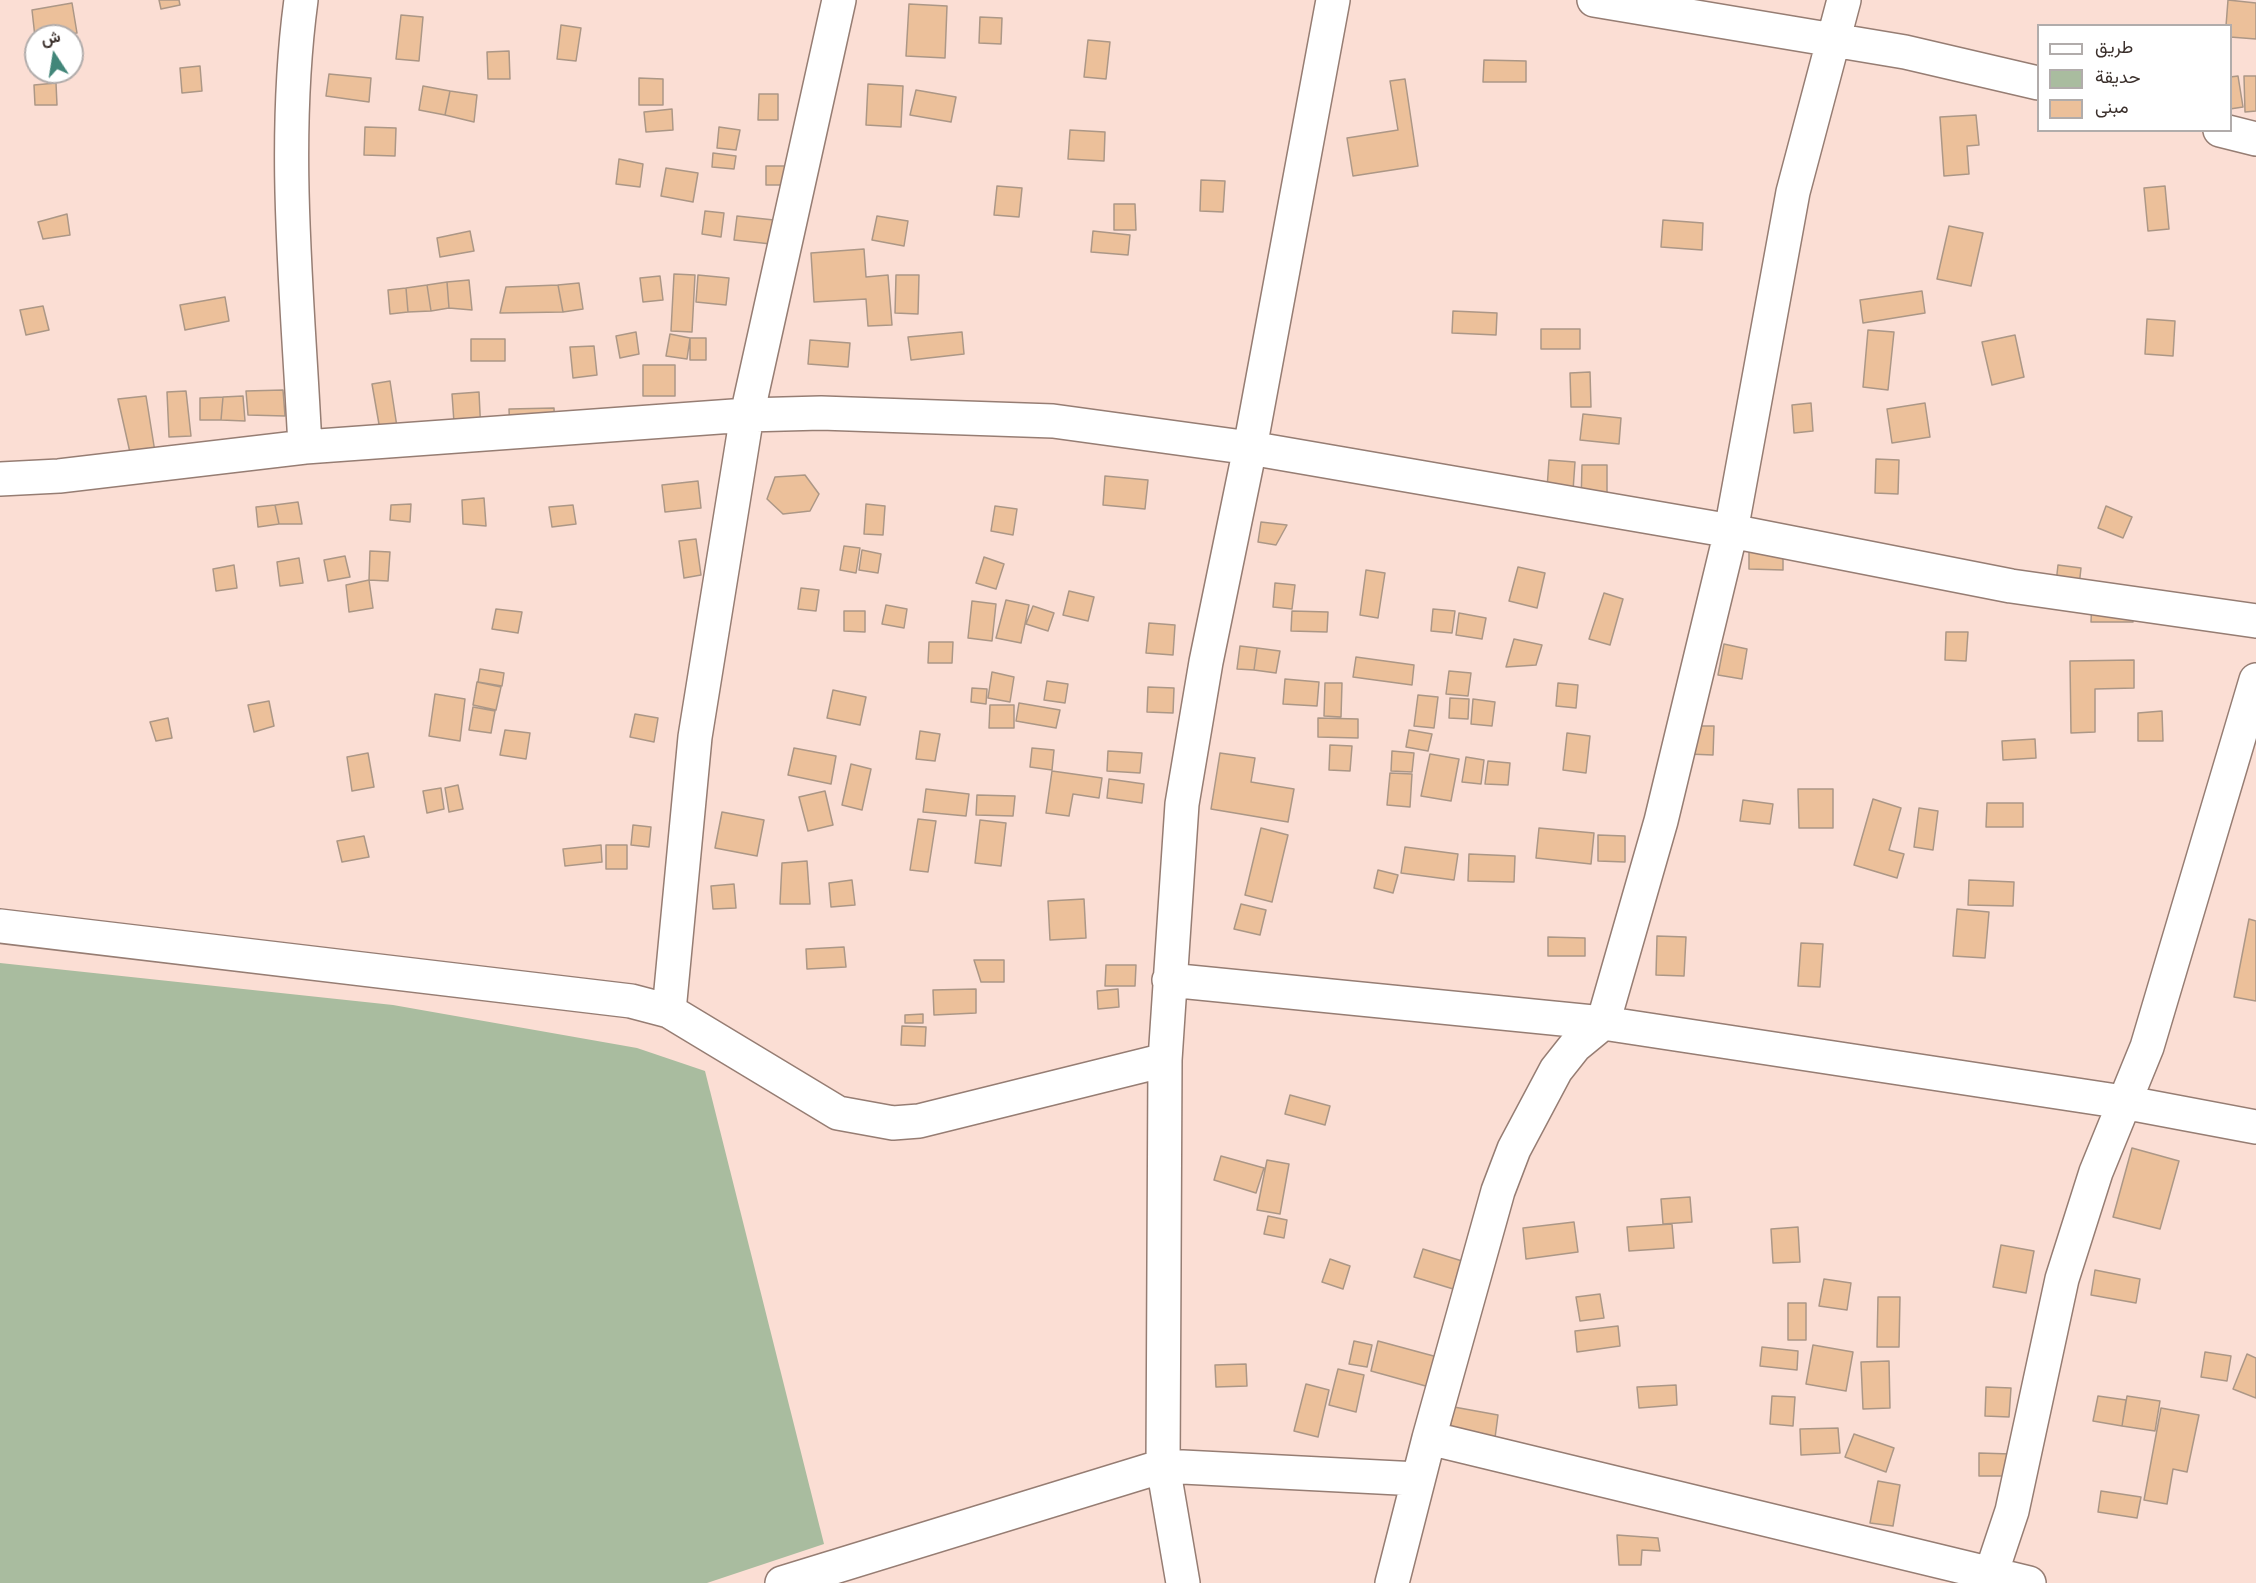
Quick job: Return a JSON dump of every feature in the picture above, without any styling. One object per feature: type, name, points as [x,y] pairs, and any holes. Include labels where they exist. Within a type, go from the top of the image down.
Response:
[{"type":"street","points":[[301,0],[296,41],[291,174],[305,447]]},
{"type":"street","points":[[669,1011],[695,737],[747,415],[839,0]]},
{"type":"street","points":[[1183,1583],[1163,1466],[1165,1060],[1182,804],[1206,662],[1250,448],[1333,0]]},
{"type":"street","points":[[1594,0],[1905,52],[2037,83]]},
{"type":"street","points":[[1392,1583],[1429,1438],[1498,1191],[1514,1149],[1556,1070],[1575,1046],[1603,1023],[1661,821],[1731,531],[1793,192],[1844,0]]},
{"type":"street","points":[[2228,132],[2256,139]]},
{"type":"street","points":[[0,478],[59,477],[305,447],[747,415],[821,412],[1053,421],[1250,448],[1731,531],[2011,586],[2256,621]]},
{"type":"street","points":[[1989,1579],[2012,1511],[2062,1279],[2096,1172],[2147,1047],[2256,681]]},
{"type":"street","points":[[0,926],[631,1001],[669,1011],[838,1113],[893,1123],[919,1121],[1165,1060]]},
{"type":"street","points":[[1169,980],[1603,1023],[2123,1102],[2256,1127]]},
{"type":"street","points":[[1429,1438],[1989,1579],[2030,1583]]},
{"type":"street","points":[[782,1583],[1163,1466],[1418,1479]]},
{"type":"green space","points":[[0,963],[393,1005],[637,1048],[705,1071],[824,1544],[707,1583],[0,1583]]},
{"type":"building","points":[[159,0],[179,0],[180,5],[161,9]]},
{"type":"building","points":[[2228,0],[2256,3],[2256,39],[2232,37],[2232,24],[2226,24]]},
{"type":"building","points":[[72,3],[76,24],[34,24],[32,10]]},
{"type":"building","points":[[909,4],[947,6],[945,58],[906,56]]},
{"type":"building","points":[[401,15],[423,17],[419,61],[396,59]]},
{"type":"building","points":[[980,17],[1002,18],[1001,44],[979,43]]},
{"type":"building","points":[[561,25],[581,28],[576,61],[557,59]]},
{"type":"building","points":[[1088,40],[1110,42],[1106,79],[1084,77]]},
{"type":"building","points":[[509,51],[510,79],[488,79],[487,52]]},
{"type":"building","points":[[1484,60],[1526,61],[1526,82],[1483,82]]},
{"type":"building","points":[[200,66],[202,91],[182,93],[180,68]]},
{"type":"building","points":[[329,74],[371,78],[369,102],[326,96]]},
{"type":"building","points":[[2238,76],[2243,107],[2232,109],[2232,77]]},
{"type":"building","points":[[2244,76],[2256,76],[2256,111],[2245,112]]},
{"type":"building","points":[[639,78],[663,79],[663,105],[639,105]]},
{"type":"building","points":[[1405,79],[1418,166],[1353,176],[1347,138],[1398,130],[1390,81]]},
{"type":"building","points":[[56,84],[57,105],[35,105],[34,85]]},
{"type":"building","points":[[868,84],[903,86],[901,127],[866,125]]},
{"type":"building","points":[[423,86],[450,91],[445,115],[419,110]]},
{"type":"building","points":[[916,90],[956,97],[951,122],[910,115]]},
{"type":"building","points":[[450,91],[477,95],[474,122],[445,115]]},
{"type":"building","points":[[759,94],[778,94],[778,120],[758,120]]},
{"type":"building","points":[[672,109],[673,130],[646,132],[644,112]]},
{"type":"building","points":[[1976,115],[1979,145],[1967,146],[1969,174],[1944,176],[1940,117]]},
{"type":"building","points":[[365,127],[396,128],[395,156],[364,155]]},
{"type":"building","points":[[719,127],[740,130],[736,150],[717,148]]},
{"type":"building","points":[[1070,130],[1105,132],[1104,161],[1068,159]]},
{"type":"building","points":[[713,153],[736,156],[734,169],[712,167]]},
{"type":"building","points":[[619,159],[643,164],[640,187],[616,184]]},
{"type":"building","points":[[766,166],[786,166],[786,185],[766,185]]},
{"type":"building","points":[[666,168],[698,173],[693,202],[661,196]]},
{"type":"building","points":[[1201,180],[1225,181],[1223,212],[1200,211]]},
{"type":"building","points":[[997,186],[1022,188],[1019,217],[994,215]]},
{"type":"building","points":[[2165,186],[2169,229],[2148,231],[2144,188]]},
{"type":"building","points":[[1114,204],[1135,204],[1136,230],[1114,230]]},
{"type":"building","points":[[705,211],[724,213],[721,237],[702,234]]},
{"type":"building","points":[[67,214],[70,235],[43,239],[38,222]]},
{"type":"building","points":[[737,216],[774,220],[771,244],[734,240]]},
{"type":"building","points":[[877,216],[908,221],[904,246],[872,240]]},
{"type":"building","points":[[1663,220],[1703,223],[1702,250],[1661,247]]},
{"type":"building","points":[[1949,226],[1983,233],[1971,286],[1937,279]]},
{"type":"building","points":[[470,231],[474,251],[440,257],[437,238]]},
{"type":"building","points":[[1093,231],[1130,235],[1128,255],[1091,252]]},
{"type":"building","points":[[864,249],[866,277],[888,275],[892,325],[868,326],[866,299],[814,302],[811,253]]},
{"type":"building","points":[[674,274],[695,275],[692,332],[671,331]]},
{"type":"building","points":[[698,275],[729,278],[726,305],[696,302]]},
{"type":"building","points":[[896,275],[919,275],[918,314],[895,313]]},
{"type":"building","points":[[660,276],[663,300],[643,302],[640,278]]},
{"type":"building","points":[[469,280],[472,310],[449,308],[447,282]]},
{"type":"building","points":[[447,282],[449,308],[431,311],[427,285]]},
{"type":"building","points":[[579,283],[583,309],[563,312],[558,285]]},
{"type":"building","points":[[427,285],[431,311],[408,312],[406,288]]},
{"type":"building","points":[[558,285],[563,312],[500,313],[506,287]]},
{"type":"building","points":[[406,288],[408,312],[390,314],[388,290]]},
{"type":"building","points":[[1922,291],[1925,313],[1863,323],[1860,300]]},
{"type":"building","points":[[225,297],[229,321],[185,330],[180,305]]},
{"type":"building","points":[[43,306],[49,330],[26,335],[20,310]]},
{"type":"building","points":[[1453,311],[1497,313],[1496,335],[1452,333]]},
{"type":"building","points":[[2147,319],[2175,321],[2173,356],[2145,354]]},
{"type":"building","points":[[1541,329],[1580,329],[1580,349],[1541,349]]},
{"type":"building","points":[[1868,330],[1894,332],[1888,390],[1863,387]]},
{"type":"building","points":[[636,332],[639,354],[620,358],[616,336]]},
{"type":"building","points":[[962,332],[964,354],[911,360],[908,337]]},
{"type":"building","points":[[670,334],[690,338],[687,359],[666,356]]},
{"type":"building","points":[[2015,335],[2024,377],[1992,385],[1982,342]]},
{"type":"building","points":[[690,338],[706,338],[706,360],[690,360]]},
{"type":"building","points":[[471,339],[505,339],[505,361],[471,361]]},
{"type":"building","points":[[810,340],[850,343],[848,367],[808,364]]},
{"type":"building","points":[[594,346],[597,375],[573,378],[570,347]]},
{"type":"building","points":[[643,365],[675,365],[675,396],[643,396]]},
{"type":"building","points":[[1590,372],[1591,407],[1571,407],[1570,373]]},
{"type":"building","points":[[390,381],[397,427],[380,430],[372,384]]},
{"type":"building","points":[[283,390],[285,416],[248,415],[246,391]]},
{"type":"building","points":[[186,391],[191,436],[169,437],[167,392]]},
{"type":"building","points":[[479,392],[481,434],[455,437],[452,394]]},
{"type":"building","points":[[146,396],[155,452],[131,457],[118,399]]},
{"type":"building","points":[[243,396],[245,421],[221,420],[223,397]]},
{"type":"building","points":[[223,397],[221,420],[200,420],[200,398]]},
{"type":"building","points":[[1811,403],[1813,431],[1794,433],[1792,405]]},
{"type":"building","points":[[1925,403],[1930,437],[1892,443],[1887,409]]},
{"type":"building","points":[[554,408],[555,432],[510,433],[509,409]]},
{"type":"building","points":[[1583,414],[1621,418],[1619,444],[1580,440]]},
{"type":"building","points":[[1876,459],[1899,460],[1898,494],[1875,493]]},
{"type":"building","points":[[1549,460],[1575,462],[1572,505],[1546,503]]},
{"type":"building","points":[[1582,465],[1607,465],[1607,503],[1581,503]]},
{"type":"building","points":[[805,475],[819,494],[810,511],[783,514],[767,499],[775,477]]},
{"type":"building","points":[[1105,476],[1148,480],[1145,509],[1103,505]]},
{"type":"building","points":[[698,481],[701,508],[665,512],[662,485]]},
{"type":"building","points":[[484,498],[486,526],[463,524],[462,500]]},
{"type":"building","points":[[298,502],[302,524],[279,524],[275,505]]},
{"type":"building","points":[[411,504],[410,522],[390,520],[391,505]]},
{"type":"building","points":[[866,504],[885,506],[883,535],[864,534]]},
{"type":"building","points":[[275,505],[279,524],[258,527],[256,507]]},
{"type":"building","points":[[573,505],[576,524],[552,527],[549,507]]},
{"type":"building","points":[[995,506],[1017,509],[1013,535],[991,531]]},
{"type":"building","points":[[2106,506],[2132,517],[2123,538],[2098,528]]},
{"type":"building","points":[[1261,522],[1287,525],[1276,545],[1258,542]]},
{"type":"building","points":[[696,539],[701,575],[684,578],[679,541]]},
{"type":"building","points":[[844,546],[860,548],[856,573],[840,570]]},
{"type":"building","points":[[862,550],[881,554],[878,573],[859,570]]},
{"type":"building","points":[[370,551],[390,552],[388,581],[369,580]]},
{"type":"building","points":[[1749,552],[1783,553],[1783,570],[1749,569]]},
{"type":"building","points":[[345,556],[350,577],[328,581],[324,560]]},
{"type":"building","points":[[984,557],[1004,564],[996,589],[976,583]]},
{"type":"building","points":[[299,558],[303,583],[280,586],[277,562]]},
{"type":"building","points":[[234,565],[237,588],[216,591],[213,569]]},
{"type":"building","points":[[2058,565],[2081,568],[2077,604],[2054,601]]},
{"type":"building","points":[[1518,567],[1545,573],[1537,608],[1509,601]]},
{"type":"building","points":[[1366,570],[1385,573],[1378,618],[1360,615]]},
{"type":"building","points":[[369,580],[373,608],[349,612],[346,585]]},
{"type":"building","points":[[1275,583],[1295,585],[1292,609],[1273,607]]},
{"type":"building","points":[[801,588],[819,590],[816,611],[798,609]]},
{"type":"building","points":[[1069,591],[1094,597],[1088,621],[1063,615]]},
{"type":"building","points":[[1604,593],[1623,599],[1610,645],[1589,639]]},
{"type":"building","points":[[2092,599],[2133,600],[2133,622],[2091,622]]},
{"type":"building","points":[[1006,600],[1029,605],[1021,643],[996,638]]},
{"type":"building","points":[[972,601],[996,604],[992,641],[968,638]]},
{"type":"building","points":[[886,605],[907,609],[904,628],[882,624]]},
{"type":"building","points":[[1033,606],[1054,613],[1048,631],[1026,624]]},
{"type":"building","points":[[496,609],[522,612],[518,633],[492,629]]},
{"type":"building","points":[[1433,609],[1455,611],[1452,633],[1431,631]]},
{"type":"building","points":[[844,611],[865,611],[865,632],[844,631]]},
{"type":"building","points":[[1292,611],[1328,612],[1327,632],[1291,631]]},
{"type":"building","points":[[1459,613],[1486,618],[1482,639],[1456,635]]},
{"type":"building","points":[[1149,623],[1175,625],[1173,655],[1146,653]]},
{"type":"building","points":[[1946,632],[1968,632],[1966,661],[1945,660]]},
{"type":"building","points":[[1514,639],[1542,645],[1536,665],[1506,667]]},
{"type":"building","points":[[929,642],[953,642],[952,663],[928,663]]},
{"type":"building","points":[[1724,644],[1747,649],[1742,679],[1718,675]]},
{"type":"building","points":[[1240,646],[1257,648],[1254,670],[1237,669]]},
{"type":"building","points":[[1257,648],[1280,651],[1276,673],[1254,670]]},
{"type":"building","points":[[1356,657],[1414,665],[1412,685],[1353,677]]},
{"type":"building","points":[[2134,660],[2134,688],[2095,689],[2095,732],[2071,733],[2070,661]]},
{"type":"building","points":[[480,669],[504,673],[502,686],[478,682]]},
{"type":"building","points":[[1449,671],[1471,673],[1468,696],[1446,694]]},
{"type":"building","points":[[992,672],[1014,677],[1010,702],[988,698]]},
{"type":"building","points":[[1285,679],[1319,682],[1317,706],[1283,704]]},
{"type":"building","points":[[1047,681],[1068,684],[1065,703],[1044,700]]},
{"type":"building","points":[[477,682],[501,687],[496,710],[473,705]]},
{"type":"building","points":[[1325,683],[1342,683],[1341,717],[1324,716]]},
{"type":"building","points":[[1558,683],[1578,685],[1576,708],[1556,706]]},
{"type":"building","points":[[1148,687],[1174,688],[1173,713],[1147,712]]},
{"type":"building","points":[[972,688],[987,689],[986,704],[971,702]]},
{"type":"building","points":[[833,690],[866,697],[860,725],[827,718]]},
{"type":"building","points":[[435,694],[465,699],[460,741],[429,736]]},
{"type":"building","points":[[1418,695],[1438,697],[1434,728],[1414,726]]},
{"type":"building","points":[[1450,698],[1469,699],[1468,719],[1449,718]]},
{"type":"building","points":[[1473,699],[1495,702],[1492,726],[1471,724]]},
{"type":"building","points":[[269,701],[274,726],[254,732],[248,705]]},
{"type":"building","points":[[1019,703],[1060,710],[1056,728],[1016,721]]},
{"type":"building","points":[[990,705],[1014,705],[1014,728],[989,728]]},
{"type":"building","points":[[473,707],[495,711],[491,733],[469,730]]},
{"type":"building","points":[[2162,711],[2163,741],[2138,741],[2138,713]]},
{"type":"building","points":[[635,714],[658,718],[654,742],[630,737]]},
{"type":"building","points":[[168,718],[172,738],[156,741],[150,722]]},
{"type":"building","points":[[1318,718],[1358,719],[1358,738],[1318,737]]},
{"type":"building","points":[[1689,726],[1714,726],[1713,755],[1688,754]]},
{"type":"building","points":[[505,730],[530,733],[526,759],[500,755]]},
{"type":"building","points":[[1409,730],[1432,734],[1428,751],[1406,747]]},
{"type":"building","points":[[920,731],[940,734],[935,761],[916,759]]},
{"type":"building","points":[[1567,733],[1590,736],[1586,773],[1563,770]]},
{"type":"building","points":[[2035,739],[2036,758],[2003,760],[2002,741]]},
{"type":"building","points":[[1330,745],[1352,746],[1350,771],[1329,770]]},
{"type":"building","points":[[794,748],[836,756],[831,784],[788,775]]},
{"type":"building","points":[[1032,748],[1054,750],[1052,770],[1030,767]]},
{"type":"building","points":[[1108,751],[1142,753],[1140,773],[1107,771]]},
{"type":"building","points":[[1392,751],[1414,753],[1412,772],[1391,771]]},
{"type":"building","points":[[368,753],[374,787],[352,791],[347,757]]},
{"type":"building","points":[[1220,753],[1255,758],[1251,782],[1294,789],[1288,822],[1211,809]]},
{"type":"building","points":[[1430,754],[1459,759],[1451,801],[1421,796]]},
{"type":"building","points":[[1466,757],[1484,760],[1481,784],[1462,782]]},
{"type":"building","points":[[1488,761],[1510,763],[1508,785],[1485,784]]},
{"type":"building","points":[[851,764],[871,769],[862,810],[842,805]]},
{"type":"building","points":[[1052,771],[1102,778],[1099,798],[1073,794],[1069,816],[1046,813]]},
{"type":"building","points":[[1390,773],[1412,774],[1410,807],[1387,805]]},
{"type":"building","points":[[1109,779],[1144,784],[1142,803],[1107,798]]},
{"type":"building","points":[[458,785],[463,809],[449,812],[445,788]]},
{"type":"building","points":[[441,788],[444,809],[427,813],[423,791]]},
{"type":"building","points":[[926,789],[969,794],[966,816],[923,812]]},
{"type":"building","points":[[1798,789],[1833,789],[1833,828],[1799,828]]},
{"type":"building","points":[[825,791],[833,825],[808,831],[799,797]]},
{"type":"building","points":[[977,795],[1015,796],[1013,816],[976,815]]},
{"type":"building","points":[[1873,799],[1901,808],[1889,850],[1904,854],[1897,878],[1854,865]]},
{"type":"building","points":[[1743,800],[1773,804],[1770,824],[1740,821]]},
{"type":"building","points":[[1987,803],[2023,803],[2023,827],[1986,827]]},
{"type":"building","points":[[1919,808],[1938,811],[1933,850],[1914,847]]},
{"type":"building","points":[[722,812],[764,820],[757,856],[715,848]]},
{"type":"building","points":[[918,819],[936,821],[928,872],[910,870]]},
{"type":"building","points":[[980,820],[1006,823],[1001,866],[975,863]]},
{"type":"building","points":[[633,825],[651,827],[649,847],[631,845]]},
{"type":"building","points":[[1261,828],[1288,835],[1272,902],[1245,895]]},
{"type":"building","points":[[1539,828],[1594,833],[1591,864],[1536,858]]},
{"type":"building","points":[[1598,835],[1625,836],[1625,862],[1598,861]]},
{"type":"building","points":[[364,836],[369,857],[342,862],[337,841]]},
{"type":"building","points":[[601,845],[602,862],[565,866],[563,849]]},
{"type":"building","points":[[606,845],[627,845],[627,869],[606,869]]},
{"type":"building","points":[[1405,847],[1458,854],[1454,880],[1401,873]]},
{"type":"building","points":[[1469,854],[1515,856],[1514,882],[1468,881]]},
{"type":"building","points":[[807,861],[810,904],[780,904],[782,863]]},
{"type":"building","points":[[1378,870],[1398,875],[1393,893],[1374,888]]},
{"type":"building","points":[[852,880],[855,905],[831,907],[829,883]]},
{"type":"building","points":[[1969,880],[2014,882],[2013,906],[1968,905]]},
{"type":"building","points":[[734,884],[736,908],[713,909],[711,886]]},
{"type":"building","points":[[1084,899],[1086,938],[1050,940],[1048,901]]},
{"type":"building","points":[[1241,904],[1266,910],[1260,935],[1234,929]]},
{"type":"building","points":[[1957,909],[1989,912],[1985,958],[1953,956]]},
{"type":"building","points":[[2249,919],[2256,921],[2256,1001],[2234,997]]},
{"type":"building","points":[[1657,936],[1686,937],[1684,976],[1656,975]]},
{"type":"building","points":[[1548,937],[1585,938],[1585,956],[1548,956]]},
{"type":"building","points":[[1801,943],[1823,944],[1820,987],[1798,986]]},
{"type":"building","points":[[844,947],[846,967],[807,969],[806,949]]},
{"type":"building","points":[[974,960],[1004,960],[1004,982],[981,982]]},
{"type":"building","points":[[1106,965],[1136,965],[1135,986],[1105,986]]},
{"type":"building","points":[[976,989],[976,1013],[934,1015],[933,990]]},
{"type":"building","points":[[1118,989],[1119,1007],[1098,1009],[1097,991]]},
{"type":"building","points":[[923,1014],[923,1023],[905,1023],[905,1015]]},
{"type":"building","points":[[902,1026],[926,1027],[925,1046],[901,1045]]},
{"type":"building","points":[[1290,1095],[1330,1106],[1325,1125],[1285,1114]]},
{"type":"building","points":[[2132,1148],[2179,1161],[2160,1229],[2113,1217]]},
{"type":"building","points":[[1221,1156],[1264,1168],[1256,1193],[1214,1180]]},
{"type":"building","points":[[1267,1160],[1289,1164],[1280,1214],[1257,1210]]},
{"type":"building","points":[[1690,1197],[1692,1222],[1663,1224],[1661,1199]]},
{"type":"building","points":[[1268,1216],[1287,1220],[1284,1238],[1264,1234]]},
{"type":"building","points":[[1574,1222],[1578,1252],[1526,1259],[1523,1228]]},
{"type":"building","points":[[1672,1224],[1674,1248],[1629,1251],[1627,1227]]},
{"type":"building","points":[[1798,1227],[1800,1262],[1773,1263],[1771,1229]]},
{"type":"building","points":[[2001,1245],[2034,1251],[2026,1293],[1993,1287]]},
{"type":"building","points":[[1423,1249],[1472,1264],[1463,1292],[1414,1277]]},
{"type":"building","points":[[1330,1259],[1350,1266],[1343,1289],[1322,1282]]},
{"type":"building","points":[[2095,1270],[2140,1279],[2136,1303],[2091,1295]]},
{"type":"building","points":[[1824,1279],[1851,1283],[1847,1310],[1819,1306]]},
{"type":"building","points":[[1600,1294],[1604,1318],[1580,1321],[1576,1297]]},
{"type":"building","points":[[1878,1297],[1900,1297],[1899,1347],[1877,1347]]},
{"type":"building","points":[[1788,1303],[1806,1303],[1806,1340],[1788,1340]]},
{"type":"building","points":[[1618,1326],[1620,1346],[1577,1352],[1575,1331]]},
{"type":"building","points":[[1354,1341],[1372,1345],[1367,1367],[1349,1364]]},
{"type":"building","points":[[1378,1341],[1441,1358],[1433,1388],[1371,1371]]},
{"type":"building","points":[[1813,1345],[1853,1352],[1846,1391],[1806,1384]]},
{"type":"building","points":[[1762,1347],[1798,1351],[1797,1370],[1760,1366]]},
{"type":"building","points":[[2205,1352],[2231,1356],[2227,1381],[2201,1377]]},
{"type":"building","points":[[2247,1354],[2256,1358],[2256,1398],[2233,1389]]},
{"type":"building","points":[[1889,1361],[1890,1408],[1863,1409],[1861,1362]]},
{"type":"building","points":[[1246,1364],[1247,1386],[1216,1387],[1215,1365]]},
{"type":"building","points":[[1338,1369],[1364,1375],[1356,1412],[1329,1405]]},
{"type":"building","points":[[1306,1384],[1329,1390],[1318,1437],[1294,1431]]},
{"type":"building","points":[[1676,1385],[1677,1405],[1639,1408],[1637,1387]]},
{"type":"building","points":[[1986,1387],[2011,1388],[2009,1417],[1985,1416]]},
{"type":"building","points":[[1772,1396],[1795,1397],[1793,1426],[1770,1424]]},
{"type":"building","points":[[2098,1396],[2126,1400],[2122,1426],[2093,1421]]},
{"type":"building","points":[[2127,1396],[2160,1401],[2155,1431],[2122,1426]]},
{"type":"building","points":[[1454,1407],[1498,1415],[1493,1453],[1447,1446]]},
{"type":"building","points":[[2161,1408],[2199,1415],[2187,1472],[2173,1469],[2167,1504],[2144,1500]]},
{"type":"building","points":[[1838,1428],[1840,1453],[1801,1455],[1800,1429]]},
{"type":"building","points":[[1854,1434],[1894,1448],[1886,1472],[1845,1457]]},
{"type":"building","points":[[1979,1453],[2011,1454],[2011,1476],[1979,1476]]},
{"type":"building","points":[[1878,1481],[1900,1485],[1893,1526],[1870,1523]]},
{"type":"building","points":[[2101,1491],[2141,1497],[2137,1518],[2098,1512]]},
{"type":"building","points":[[1617,1535],[1658,1538],[1660,1551],[1642,1550],[1641,1565],[1619,1565]]}]
